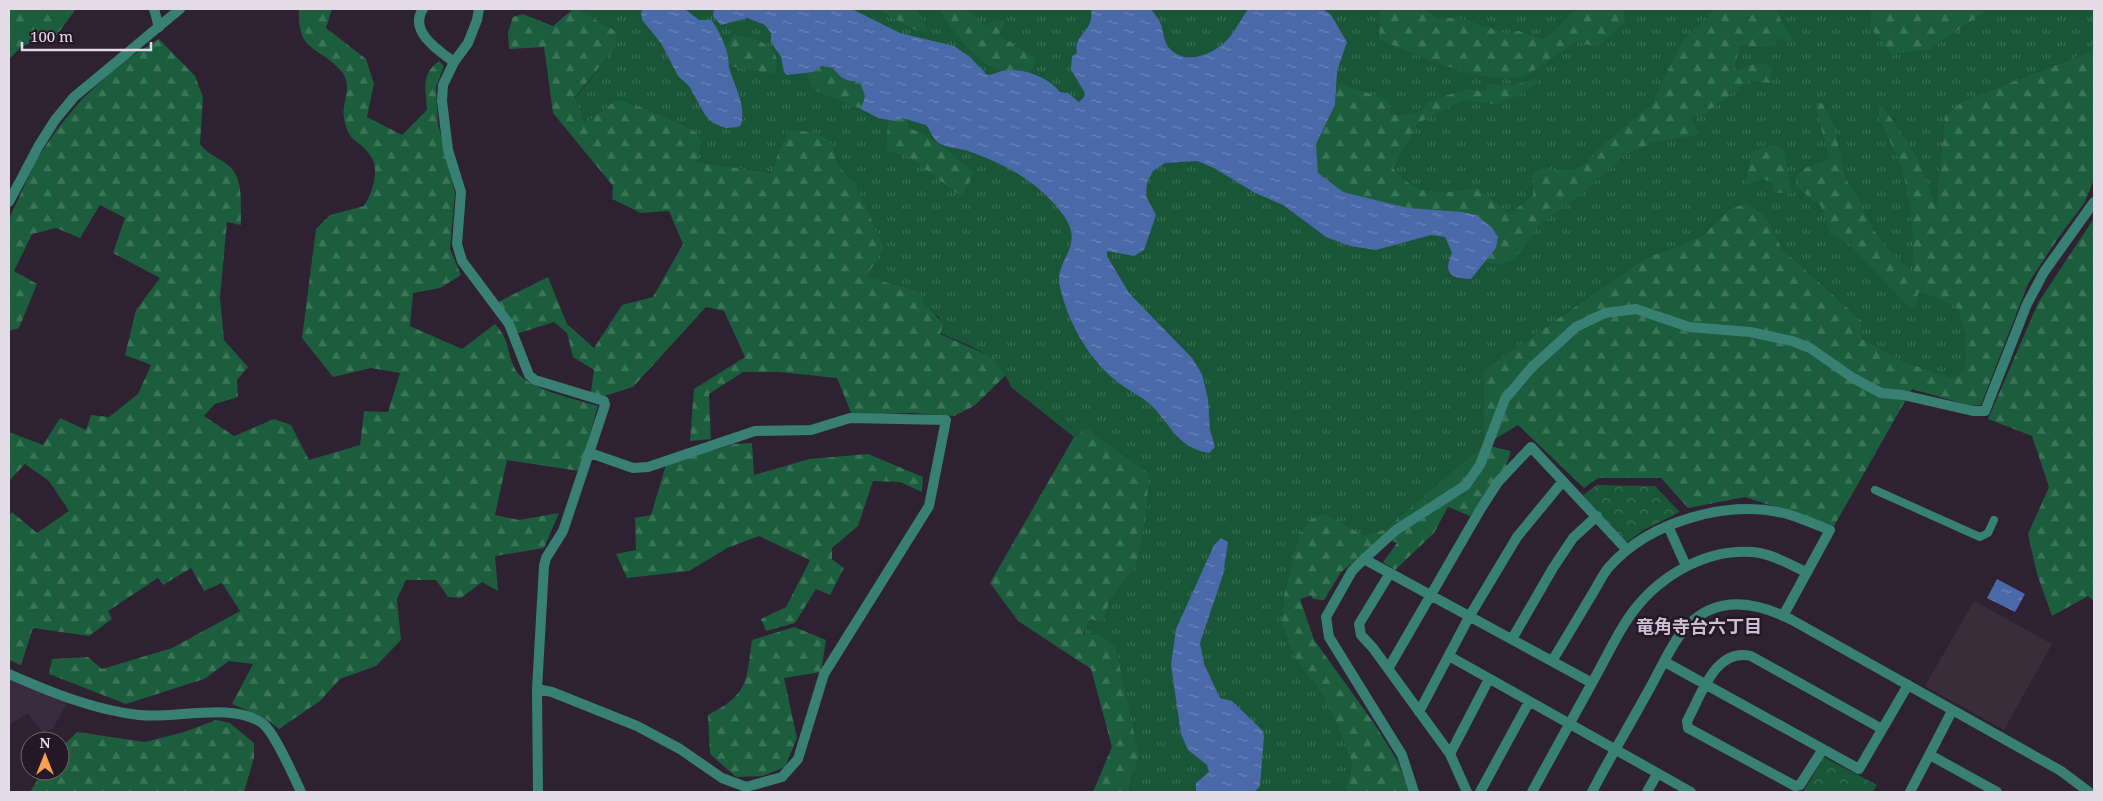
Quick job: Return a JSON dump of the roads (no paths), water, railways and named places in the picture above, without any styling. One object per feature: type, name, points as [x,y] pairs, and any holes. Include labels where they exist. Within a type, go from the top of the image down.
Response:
[{"type":"street","points":[[154,9],[159,27]]},
{"type":"street","points":[[9,202],[38,147],[55,120],[74,97],[180,9]]},
{"type":"street","points":[[423,9],[419,14],[428,42],[454,62]]},
{"type":"street","points":[[479,9],[478,20],[468,43],[454,62],[443,85],[442,100],[448,150],[461,192],[457,244],[462,261],[509,324],[529,375],[535,380],[604,401],[605,405],[563,531],[546,558],[544,566],[537,689],[538,792]]},
{"type":"street","points":[[1414,792],[1402,756],[1329,637],[1326,617],[1352,571],[1364,559],[1396,530],[1466,485],[1480,465],[1505,399],[1547,352],[1576,327],[1605,313],[1636,309],[1689,327],[1750,332],[1792,341],[1810,348],[1881,394],[1903,395],[1974,411],[1985,411],[2027,304],[2044,272],[2094,202]]},
{"type":"street","points":[[537,689],[552,692],[637,726],[680,749],[722,778],[746,786],[782,777],[798,759],[824,674],[929,506],[946,420],[850,418],[811,430],[755,431],[648,467],[633,468],[590,453]]},
{"type":"street","points":[[1388,669],[1498,482],[1531,447],[1627,550]]},
{"type":"street","points":[[1419,712],[1469,617],[1517,537],[1563,481]]},
{"type":"street","points":[[1875,490],[1894,494],[1980,536],[1988,533],[1994,520]]},
{"type":"street","points":[[1552,661],[1608,569],[1627,550],[1683,519],[1722,511],[1769,511],[1787,514],[1830,530],[1783,616]]},
{"type":"street","points":[[1512,640],[1553,568],[1573,538],[1597,516]]},
{"type":"street","points":[[1668,526],[1686,566]]},
{"type":"street","points":[[1532,792],[1628,619],[1650,592],[1686,566],[1714,556],[1753,552],[1779,559],[1806,572]]},
{"type":"street","points":[[1364,559],[1592,683]]},
{"type":"street","points":[[1390,573],[1359,624],[1361,635],[1450,754],[1467,792]]},
{"type":"street","points":[[1592,792],[1614,750],[1686,627],[1702,615],[1718,607],[1741,604],[1755,605],[1783,616],[2061,770],[2088,792]]},
{"type":"street","points":[[1823,749],[1800,785],[1795,786],[1688,728],[1687,721],[1719,664],[1726,658],[1736,654],[1751,656],[1882,728]]},
{"type":"street","points":[[1449,656],[1691,792]]},
{"type":"street","points":[[1665,662],[1859,769],[1908,686]]},
{"type":"street","points":[[9,674],[91,706],[138,715],[165,717],[228,712],[256,720],[263,723],[272,734],[301,792]]},
{"type":"street","points":[[1450,754],[1489,679]]},
{"type":"street","points":[[1480,792],[1529,702]]},
{"type":"street","points":[[1910,792],[1952,711]]},
{"type":"street","points":[[1930,755],[1997,792]]},
{"type":"street","points":[[1647,792],[1657,774]]},
{"type":"water","points":[[643,9],[685,9],[699,20],[711,20],[727,52],[729,69],[741,104],[741,125],[726,128],[713,123],[705,115],[689,86],[678,76],[661,43],[642,20],[641,12]]},
{"type":"water","points":[[714,9],[852,9],[900,33],[954,46],[971,58],[987,75],[1010,70],[1034,74],[1049,82],[1060,92],[1068,93],[1079,102],[1085,93],[1071,70],[1072,56],[1077,53],[1078,41],[1090,24],[1091,9],[1151,9],[1160,22],[1168,47],[1178,55],[1193,57],[1209,53],[1229,38],[1248,9],[1323,9],[1331,15],[1347,42],[1337,71],[1335,105],[1316,144],[1318,173],[1343,192],[1408,208],[1462,212],[1476,215],[1490,226],[1498,237],[1496,248],[1471,279],[1453,276],[1450,274],[1448,266],[1452,253],[1445,237],[1431,235],[1376,250],[1350,246],[1326,237],[1283,205],[1255,193],[1214,168],[1197,161],[1165,163],[1153,171],[1147,183],[1146,196],[1156,215],[1144,250],[1134,256],[1107,251],[1107,256],[1129,293],[1192,358],[1202,374],[1208,399],[1210,430],[1215,447],[1209,453],[1198,450],[1176,436],[1149,403],[1120,384],[1105,371],[1080,338],[1068,313],[1059,278],[1071,245],[1070,227],[1055,204],[1044,193],[1008,168],[968,151],[939,143],[926,125],[902,118],[895,121],[878,118],[861,109],[865,96],[860,82],[844,79],[833,68],[822,66],[813,72],[787,75],[784,72],[781,57],[771,42],[771,33],[765,25],[747,18],[721,25],[713,16]]},
{"type":"water","points":[[1221,538],[1228,542],[1223,575],[1200,643],[1204,664],[1220,698],[1232,701],[1262,730],[1264,736],[1260,786],[1255,792],[1196,792],[1196,783],[1209,772],[1207,765],[1188,750],[1181,734],[1171,665],[1176,629],[1214,545]]},
{"type":"water","points":[[1997,579],[2025,594],[2015,612],[1987,598]]},
{"type":"district","name":"竜角寺台六丁目","points":[[1699,627]]}]
